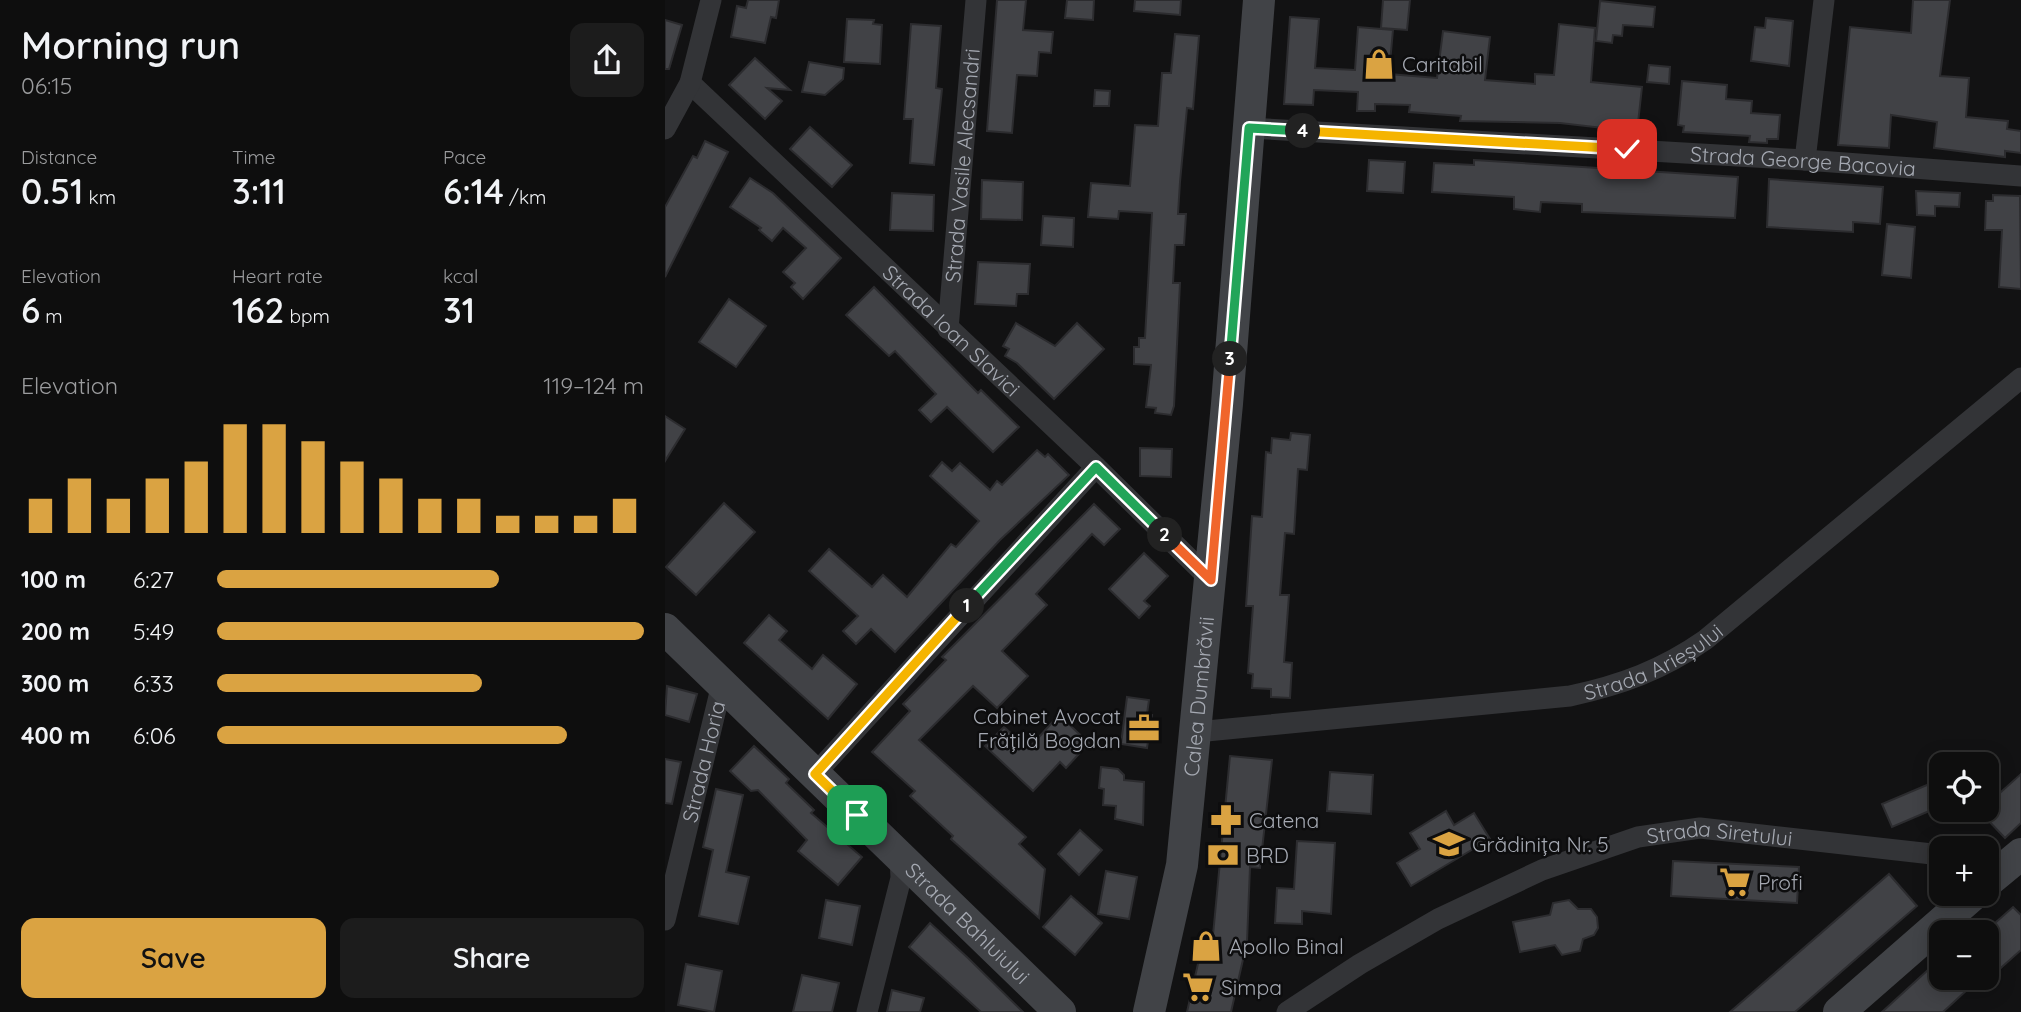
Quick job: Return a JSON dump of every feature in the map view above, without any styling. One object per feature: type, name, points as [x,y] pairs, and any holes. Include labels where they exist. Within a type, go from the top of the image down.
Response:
[{"type":"main road","name":"Calea Dumbrăvii","points":[[1149,1012],[1178,889],[1196,732],[1259,0]]},
{"type":"main road","name":"Strada Bahluiului","points":[[665,629],[1060,1012]]},
{"type":"main road","points":[[1839,1012],[1959,906]]},
{"type":"street","points":[[665,129],[690,83],[711,0]]},
{"type":"street","name":"Strada Vasile Alecsandri","points":[[948,329],[975,0]]},
{"type":"street","points":[[1805,160],[1824,0]]},
{"type":"street","name":"Strada Ioan Slavici","points":[[690,83],[1096,467],[1211,580]]},
{"type":"street","name":"Strada George Bacovia","points":[[1249,128],[1805,160],[2021,176]]},
{"type":"street","name":"Strada Arieșului","points":[[1196,732],[1570,695],[1610,688],[1644,676],[1705,640],[2021,378]]},
{"type":"street","points":[[815,774],[1096,467]]},
{"type":"street","name":"Strada Horia","points":[[665,920],[722,684]]},
{"type":"street","name":"Strada Siretului","points":[[1287,1012],[1401,939],[1472,902],[1542,870],[1638,837],[1700,828],[1929,854]]},
{"type":"street","points":[[867,1012],[901,878],[900,857]]},
{"type":"building","points":[[748,0],[779,0],[776,18],[771,17],[765,43],[731,37],[737,6],[746,8]]},
{"type":"building","points":[[997,0],[1026,0],[1023,30],[1053,32],[1051,53],[1039,52],[1037,76],[1017,75],[1012,133],[987,131]]},
{"type":"building","points":[[1067,0],[1094,0],[1093,20],[1065,18]]},
{"type":"building","points":[[1135,0],[1181,0],[1180,15],[1134,11]]},
{"type":"building","points":[[1383,0],[1410,0],[1407,30],[1381,28]]},
{"type":"building","points":[[1913,0],[1950,0],[1940,76],[1969,78],[1966,117],[2008,121],[2007,129],[2021,131],[2021,153],[2005,151],[2005,157],[1934,148],[1937,122],[1891,115],[1889,148],[1838,145],[1850,27],[1911,33]]},
{"type":"building","points":[[1600,1],[1655,7],[1653,27],[1623,25],[1622,36],[1613,35],[1612,43],[1596,41]]},
{"type":"building","points":[[1290,17],[1319,19],[1315,68],[1355,70],[1358,27],[1393,30],[1389,74],[1437,78],[1443,31],[1490,37],[1485,80],[1535,84],[1535,74],[1554,75],[1559,24],[1595,28],[1591,82],[1642,87],[1637,132],[1560,123],[1460,121],[1461,116],[1409,112],[1410,105],[1375,104],[1375,111],[1357,111],[1358,92],[1314,90],[1313,105],[1284,104]]},
{"type":"building","points":[[1766,18],[1793,21],[1789,66],[1751,61],[1755,27],[1765,28]]},
{"type":"building","points":[[847,19],[874,20],[873,24],[882,25],[880,64],[844,62]]},
{"type":"building","points":[[665,20],[682,25],[669,69],[665,69]]},
{"type":"building","points":[[911,24],[941,26],[936,88],[942,89],[934,165],[910,163],[913,119],[904,119]]},
{"type":"building","points":[[1175,34],[1199,36],[1193,109],[1187,108],[1180,182],[1178,214],[1186,214],[1184,245],[1175,245],[1173,283],[1180,283],[1174,406],[1171,415],[1155,413],[1156,408],[1146,407],[1151,365],[1134,364],[1134,347],[1139,347],[1139,338],[1145,338],[1152,213],[1119,211],[1118,219],[1088,217],[1091,183],[1130,186],[1135,125],[1158,126],[1162,73],[1171,73]]},
{"type":"building","points":[[755,58],[790,90],[767,88],[782,101],[765,119],[729,85]]},
{"type":"building","points":[[809,62],[844,68],[843,79],[825,95],[802,92]]},
{"type":"building","points":[[1649,65],[1670,67],[1669,84],[1647,82]]},
{"type":"building","points":[[1682,81],[1727,85],[1726,99],[1752,101],[1751,113],[1780,115],[1778,139],[1767,139],[1767,143],[1749,142],[1750,136],[1683,132],[1684,126],[1678,125]]},
{"type":"building","points":[[1095,90],[1110,91],[1109,106],[1094,106]]},
{"type":"building","points":[[810,127],[852,165],[832,187],[790,149]]},
{"type":"building","points":[[705,141],[728,152],[665,277],[665,207],[693,156],[697,158]]},
{"type":"building","points":[[1369,160],[1405,162],[1403,193],[1367,191]]},
{"type":"building","points":[[1474,160],[1738,177],[1735,218],[1582,212],[1582,204],[1541,202],[1540,212],[1514,209],[1514,197],[1432,192],[1434,163],[1474,165]]},
{"type":"building","points":[[750,178],[773,193],[841,258],[803,299],[791,287],[795,283],[783,272],[806,248],[783,228],[772,241],[759,230],[761,228],[730,207]]},
{"type":"building","points":[[1769,179],[1883,187],[1880,224],[1853,222],[1853,232],[1767,227]]},
{"type":"building","points":[[982,180],[1023,182],[1022,220],[981,219]]},
{"type":"building","points":[[1916,191],[1960,193],[1959,207],[1935,206],[1935,216],[1917,215]]},
{"type":"building","points":[[892,193],[934,195],[933,231],[890,230]]},
{"type":"building","points":[[1993,195],[2020,196],[2021,289],[1999,287],[2002,230],[1985,230],[1986,201],[1993,201]]},
{"type":"building","points":[[1043,216],[1074,218],[1073,247],[1041,245]]},
{"type":"building","points":[[1887,224],[1915,227],[1911,278],[1882,275]]},
{"type":"building","points":[[978,262],[1030,264],[1028,294],[1017,294],[1016,306],[975,304]]},
{"type":"building","points":[[874,287],[978,393],[981,390],[1019,427],[993,452],[947,407],[931,422],[919,410],[936,394],[895,351],[889,356],[846,315]]},
{"type":"building","points":[[729,299],[766,326],[736,367],[699,342]]},
{"type":"building","points":[[1016,323],[1055,346],[1077,323],[1104,349],[1054,399],[1017,363],[1005,356],[1009,349],[1003,346]]},
{"type":"building","points":[[665,416],[685,429],[665,461]]},
{"type":"building","points":[[1291,433],[1310,435],[1307,470],[1298,469],[1294,534],[1285,533],[1280,595],[1289,595],[1284,662],[1292,663],[1290,698],[1271,697],[1271,689],[1252,688],[1253,674],[1248,673],[1253,606],[1246,606],[1252,516],[1262,517],[1266,452],[1271,453],[1272,438],[1290,440]]},
{"type":"building","points":[[1140,448],[1172,449],[1171,477],[1140,476]]},
{"type":"building","points":[[1037,450],[1045,457],[1048,454],[1069,475],[1000,540],[895,652],[871,629],[856,644],[843,631],[858,616],[809,571],[829,549],[872,587],[883,575],[907,597],[951,544],[956,547],[979,521],[930,476],[942,462],[952,471],[960,463],[990,490],[997,481],[1002,485]]},
{"type":"building","points":[[724,503],[755,532],[696,595],[666,567]]},
{"type":"building","points":[[1094,504],[1120,529],[1104,545],[1092,534],[1036,594],[1047,605],[1002,651],[1028,676],[997,708],[973,686],[919,740],[1026,837],[1019,844],[1045,869],[1039,918],[951,839],[953,836],[910,796],[915,791],[872,752],[910,711],[903,704],[946,660],[942,657]]},
{"type":"building","points":[[1144,553],[1168,576],[1144,601],[1150,606],[1139,618],[1109,589]]},
{"type":"building","points":[[769,615],[787,631],[779,640],[812,669],[823,655],[857,684],[828,719],[744,643]]},
{"type":"building","points":[[667,686],[697,694],[689,722],[665,715]]},
{"type":"building","points":[[1127,697],[1149,700],[1147,714],[1152,715],[1147,748],[1121,744]]},
{"type":"building","points":[[1059,715],[1089,743],[1066,768],[1060,762],[1033,791],[985,746],[1004,727],[1028,749]]},
{"type":"building","points":[[754,746],[789,779],[786,783],[814,810],[811,813],[862,857],[838,885],[798,851],[807,840],[758,790],[751,791],[730,771]]},
{"type":"building","points":[[1230,756],[1272,760],[1260,868],[1250,867],[1247,942],[1231,1012],[1187,1012],[1205,933],[1213,935]]},
{"type":"building","points":[[665,759],[681,762],[672,804],[665,803]]},
{"type":"building","points":[[1101,767],[1118,769],[1124,775],[1124,780],[1144,782],[1143,825],[1115,819],[1116,806],[1103,805],[1104,789],[1099,788]]},
{"type":"building","points":[[1330,772],[1373,775],[1371,814],[1327,811]]},
{"type":"building","points":[[2021,774],[2021,823],[2005,838],[1990,822],[1999,822],[1999,794]]},
{"type":"building","points":[[1929,784],[1929,811],[1892,827],[1882,804]]},
{"type":"building","points":[[716,789],[743,795],[726,872],[749,877],[738,924],[699,916],[713,850],[703,847]]},
{"type":"building","name":"Grădinița Nr. 5","points":[[1446,811],[1454,825],[1474,813],[1490,839],[1411,886],[1397,863],[1420,849],[1410,833]]},
{"type":"building","points":[[1080,830],[1102,850],[1079,875],[1058,854]]},
{"type":"building","points":[[1297,841],[1335,843],[1331,914],[1302,911],[1302,924],[1275,923],[1277,888],[1294,889]]},
{"type":"building","name":"Profi","points":[[1673,861],[1799,867],[1797,903],[1671,896]]},
{"type":"building","points":[[1106,871],[1137,877],[1129,919],[1098,914]]},
{"type":"building","points":[[1889,874],[1917,906],[1795,1012],[1730,1012]]},
{"type":"building","points":[[1071,896],[1102,923],[1075,955],[1043,927]]},
{"type":"building","points":[[826,900],[860,906],[852,945],[819,938]]},
{"type":"building","points":[[1569,900],[1578,909],[1591,909],[1597,917],[1598,928],[1594,935],[1583,939],[1580,951],[1562,955],[1555,945],[1520,952],[1513,922],[1550,915],[1553,903]]},
{"type":"building","points":[[2013,907],[2021,915],[2021,950],[1999,970],[1999,920]]},
{"type":"building","points":[[930,923],[1023,1012],[981,1012],[909,947]]},
{"type":"building","points":[[686,964],[722,971],[714,1012],[678,1005]]},
{"type":"building","points":[[1929,969],[1929,990],[1967,990],[1943,1012],[1882,1012]]},
{"type":"building","points":[[802,975],[839,983],[832,1012],[793,1012]]},
{"type":"building","points":[[892,990],[924,998],[920,1012],[887,1012]]},
{"type":"place","name":"Caritabil","points":[[1379,64]]},
{"type":"place","name":"Cabinet Avocat Frățilă Bogdan","points":[[1144,728]]},
{"type":"place","name":"Catena","points":[[1226,820]]},
{"type":"place","name":"Grădinița Nr. 5","points":[[1449,844]]},
{"type":"place","name":"BRD","points":[[1223,855]]},
{"type":"place","name":"Profi","points":[[1735,882]]},
{"type":"place","name":"Apollo Binal","points":[[1206,946]]},
{"type":"place","name":"Simpa","points":[[1198,987]]},
{"type":"route","points":[[857,815],[815,774],[1096,467],[1211,580],[1249,128],[1627,149]]}]
